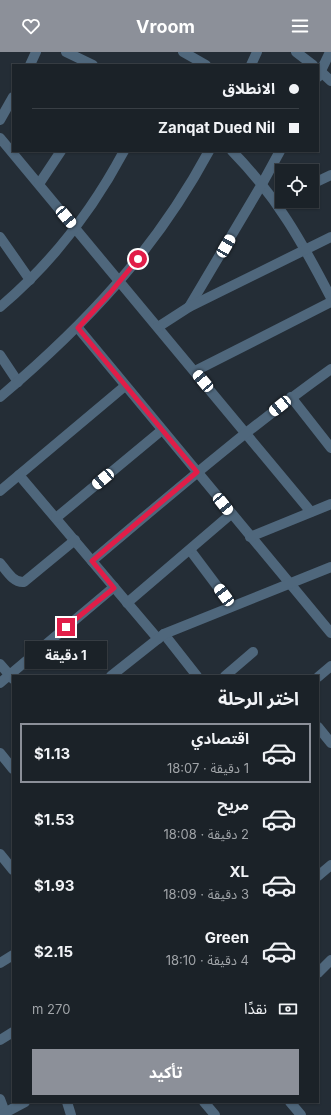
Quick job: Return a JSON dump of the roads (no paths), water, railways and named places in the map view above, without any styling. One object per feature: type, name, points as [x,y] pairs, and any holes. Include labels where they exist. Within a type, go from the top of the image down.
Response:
[{"type":"street","points":[[30,64],[36,52]]},
{"type":"street","points":[[66,52],[91,64]]},
{"type":"street","points":[[183,52],[204,64]]},
{"type":"street","points":[[251,64],[257,52]]},
{"type":"street","points":[[296,52],[312,64]]},
{"type":"street","points":[[330,52],[319,73],[331,81]]},
{"type":"street","points":[[0,120],[12,99]]},
{"type":"street","points":[[0,138],[311,512]]},
{"type":"street","points":[[39,184],[60,152]]},
{"type":"street","points":[[0,307],[30,280],[76,228],[99,195],[123,152]]},
{"type":"street","points":[[0,397],[78,328],[120,281],[173,212],[208,152]]},
{"type":"street","points":[[233,152],[275,197]]},
{"type":"street","points":[[189,308],[279,152]]},
{"type":"street","points":[[319,180],[331,174]]},
{"type":"street","points":[[283,208],[331,298]]},
{"type":"street","points":[[0,237],[30,280]]},
{"type":"street","points":[[158,327],[189,308],[331,237]]},
{"type":"street","points":[[195,371],[331,302]]},
{"type":"street","points":[[78,328],[331,634]]},
{"type":"street","points":[[0,355],[18,382]]},
{"type":"street","points":[[92,561],[197,472],[292,397],[331,369]]},
{"type":"street","points":[[0,491],[125,386]]},
{"type":"street","points":[[292,397],[329,442]]},
{"type":"street","points":[[56,518],[162,430]]},
{"type":"street","points":[[19,475],[114,588],[196,675]]},
{"type":"street","points":[[250,537],[331,504]]},
{"type":"street","points":[[128,603],[231,514]]},
{"type":"street","points":[[0,562],[14,580],[24,582],[75,540]]},
{"type":"street","points":[[190,550],[232,606]]},
{"type":"street","points":[[112,675],[161,637],[232,606],[331,567]]},
{"type":"street","points":[[13,675],[114,588]]},
{"type":"street","points":[[226,675],[253,652]]},
{"type":"street","points":[[0,664],[11,677],[0,683]]},
{"type":"street","points":[[319,676],[331,666]]},
{"type":"street","points":[[319,728],[331,743]]},
{"type":"street","points":[[0,753],[12,768]]},
{"type":"street","points":[[0,854],[12,869]]},
{"type":"street","points":[[319,875],[331,865]]},
{"type":"street","points":[[0,963],[12,956]]},
{"type":"street","points":[[319,972],[331,960]]},
{"type":"street","points":[[0,1040],[12,1033]]},
{"type":"street","points":[[0,1099],[4,1114],[23,1103]]},
{"type":"street","points":[[67,1103],[71,1115]]},
{"type":"street","points":[[205,1103],[215,1115]]},
{"type":"street","points":[[291,1103],[301,1115]]}]
